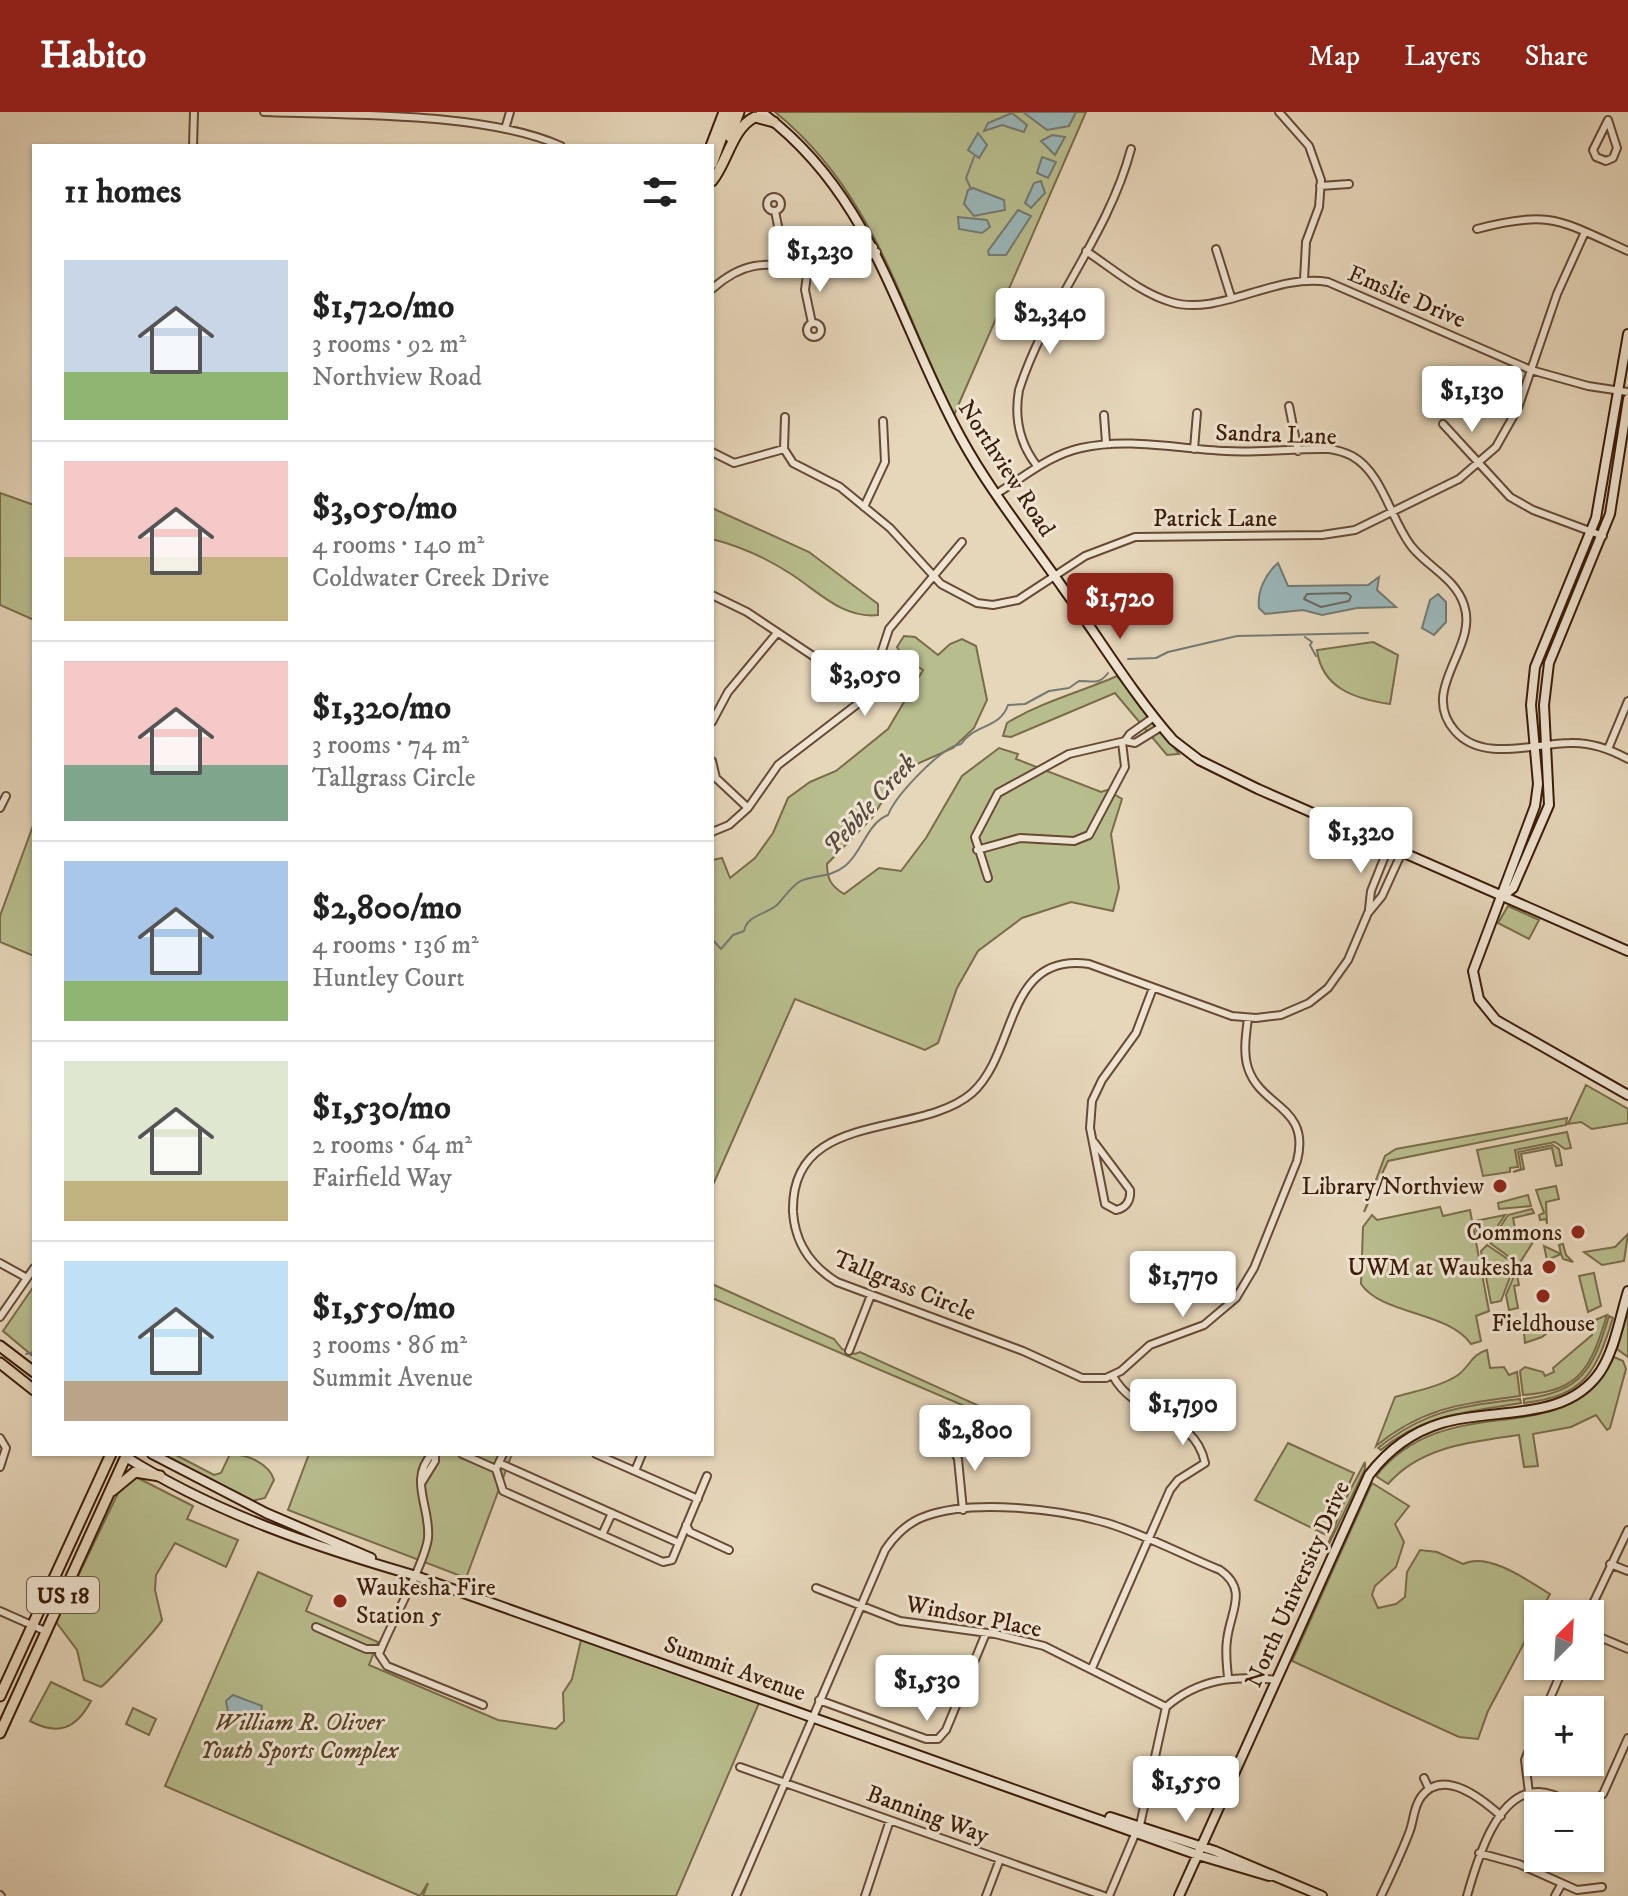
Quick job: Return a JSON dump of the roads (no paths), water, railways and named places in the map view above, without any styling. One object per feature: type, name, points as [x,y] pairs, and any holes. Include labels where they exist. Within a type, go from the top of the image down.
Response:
[{"type":"main road","points":[[712,144],[724,112]]},
{"type":"main road","points":[[714,159],[731,112]]},
{"type":"main road","points":[[714,176],[739,112]]},
{"type":"main road","points":[[714,179],[725,165],[737,133],[747,120],[755,117],[774,122]]},
{"type":"main road","points":[[0,1346],[32,1370]]},
{"type":"main road","points":[[0,1363],[32,1388]]},
{"type":"main road","name":"US 18","points":[[0,1696],[110,1456]]},
{"type":"main road","name":"US 18","points":[[0,1733],[125,1456]]},
{"type":"main road","points":[[109,1493],[135,1472],[160,1476]]},
{"type":"street","points":[[193,144],[194,112]]},
{"type":"street","points":[[264,112],[391,114],[460,119],[554,144]]},
{"type":"street","points":[[505,129],[510,112]]},
{"type":"street","name":"Northview Road","points":[[761,112],[834,182],[875,249],[936,391],[976,464],[1161,727],[1186,752],[1211,767],[1628,951]]},
{"type":"street","points":[[1279,112],[1309,146],[1320,186],[1319,207],[1306,242],[1304,280]]},
{"type":"street","points":[[1608,120],[1617,148],[1613,158],[1606,161],[1596,157],[1593,150],[1608,120],[1614,112]]},
{"type":"street","points":[[1037,466],[1021,436],[1017,407],[1019,390],[1063,291],[1116,197],[1131,149]]},
{"type":"street","points":[[1320,186],[1349,184]]},
{"type":"street","points":[[775,211],[780,236],[777,263]]},
{"type":"street","points":[[1477,229],[1529,217],[1554,219],[1628,251]]},
{"type":"street","name":"Patrick Lane","points":[[784,449],[793,463],[828,479],[901,538],[933,576],[969,600],[993,605],[1018,600],[1099,549],[1135,537],[1322,535],[1355,530],[1392,514],[1479,465],[1509,427],[1557,294],[1585,232]]},
{"type":"street","points":[[714,288],[756,265],[777,263],[828,270],[844,268],[875,249]]},
{"type":"street","points":[[1216,249],[1231,297]]},
{"type":"street","name":"Emslie Drive","points":[[1086,251],[1170,302],[1198,305],[1304,280],[1345,287],[1531,370],[1628,392]]},
{"type":"street","points":[[808,268],[805,290],[812,323]]},
{"type":"street","points":[[1628,334],[1605,479],[1591,532],[1541,649],[1532,693],[1537,796],[1503,884],[1503,896],[1474,964],[1475,990],[1483,1007],[1502,1024],[1628,1095]]},
{"type":"street","points":[[1503,896],[1513,888],[1537,836],[1550,794],[1544,693],[1552,653],[1603,536],[1619,477],[1628,399]]},
{"type":"street","points":[[1289,406],[1298,451]]},
{"type":"street","points":[[1194,449],[1197,413]]},
{"type":"street","points":[[1104,415],[1106,443]]},
{"type":"street","points":[[714,453],[734,463],[784,449],[785,417]]},
{"type":"street","points":[[864,507],[885,462],[883,421]]},
{"type":"street","points":[[1443,424],[1479,465],[1517,501],[1603,536]]},
{"type":"street","name":"Sandra Lane","points":[[996,494],[1037,466],[1070,451],[1106,443],[1194,449],[1335,450],[1354,457],[1368,471],[1412,547],[1457,590],[1464,605],[1466,627],[1443,693],[1444,710],[1453,729],[1465,740],[1484,748],[1581,743],[1608,749],[1628,759]]},
{"type":"street","points":[[714,831],[729,825],[748,808],[778,765],[840,721],[860,702],[872,681],[889,629],[962,542]]},
{"type":"street","points":[[1574,574],[1585,578]]},
{"type":"street","points":[[714,596],[747,612],[816,658],[872,681]]},
{"type":"street","points":[[714,718],[728,692],[777,633]]},
{"type":"street","points":[[1532,693],[1544,693]]},
{"type":"street","points":[[1608,749],[1628,701]]},
{"type":"street","points":[[1124,741],[1154,717]]},
{"type":"street","points":[[988,878],[975,837],[998,793],[1069,754],[1124,741],[1135,743],[1161,727]]},
{"type":"street","points":[[977,850],[1020,838],[1074,841],[1089,835],[1125,767],[1124,741]]},
{"type":"street","points":[[714,770],[716,778],[748,808]]},
{"type":"street","points":[[0,808],[6,796]]},
{"type":"street","points":[[1526,830],[1537,836]]},
{"type":"street","name":"Tallgrass Circle","points":[[1368,913],[1371,891],[1389,846]]},
{"type":"street","name":"Tallgrass Circle","points":[[1113,1376],[1095,1380],[1082,1378],[1023,1351],[837,1282],[816,1267],[798,1239],[794,1198],[802,1174],[812,1158],[840,1137],[939,1110],[967,1096],[989,1073],[1024,991],[1051,969],[1067,964],[1089,964],[1248,1018],[1281,1015],[1321,995],[1343,970],[1368,913],[1382,896],[1402,852]]},
{"type":"street","points":[[1094,1142],[1130,1190],[1130,1200],[1122,1209],[1116,1210],[1105,1204],[1090,1120],[1094,1095],[1136,1033],[1153,988]]},
{"type":"street","points":[[1092,1668],[1170,1490],[1183,1475],[1204,1465],[1204,1458],[1190,1432],[1133,1401],[1113,1376],[1145,1348],[1204,1325],[1236,1298],[1251,1275],[1297,1161],[1300,1143],[1296,1123],[1281,1104],[1260,1088],[1248,1068],[1248,1018]]},
{"type":"street","points":[[0,1263],[27,1278]]},
{"type":"street","points":[[0,1317],[32,1271]]},
{"type":"street","name":"North University Drive","points":[[1179,1896],[1358,1495],[1382,1460],[1405,1440],[1441,1423],[1554,1405],[1580,1393],[1607,1359],[1628,1291]]},
{"type":"street","points":[[849,1351],[871,1295]]},
{"type":"street","points":[[0,1438],[6,1448],[0,1467]]},
{"type":"street","points":[[951,1445],[958,1459],[963,1510]]},
{"type":"street","name":"Summit Avenue","points":[[127,1456],[259,1525],[413,1575],[1089,1814],[1138,1828],[1322,1896]]},
{"type":"street","name":"Summit Avenue","points":[[156,1456],[266,1513],[413,1575]]},
{"type":"street","points":[[432,1456],[419,1493],[428,1539],[379,1654],[387,1666],[483,1705]]},
{"type":"street","points":[[502,1456],[498,1466],[503,1491],[663,1562],[672,1560],[707,1476]]},
{"type":"street","points":[[601,1456],[698,1499]]},
{"type":"street","points":[[635,1471],[641,1456]]},
{"type":"street","points":[[481,1458],[679,1543]]},
{"type":"street","points":[[736,1896],[885,1550],[901,1531],[925,1516],[963,1510],[1072,1515],[1149,1539],[1220,1570],[1235,1586],[1237,1600],[1226,1640],[1228,1678]]},
{"type":"street","points":[[602,1535],[612,1513]]},
{"type":"street","points":[[686,1525],[690,1532],[729,1550]]},
{"type":"street","points":[[1594,1600],[1628,1530]]},
{"type":"street","points":[[1610,1564],[1628,1571]]},
{"type":"street","name":"Windsor Place","points":[[816,1588],[860,1607],[921,1625],[986,1633],[1044,1646],[1166,1707]]},
{"type":"street","points":[[0,1611],[45,1631]]},
{"type":"street","points":[[316,1627],[366,1649],[381,1649]]},
{"type":"street","points":[[819,1700],[926,1739],[938,1739],[946,1730],[986,1633]]},
{"type":"street","points":[[1604,1639],[1628,1649]]},
{"type":"street","points":[[1106,1896],[1138,1828],[1166,1707],[1190,1689],[1228,1678],[1276,1680]]},
{"type":"street","points":[[1604,1792],[1628,1738]]},
{"type":"street","name":"Banning Way","points":[[740,1767],[1106,1896]]},
{"type":"street","points":[[1424,1778],[1429,1789]]},
{"type":"street","points":[[1381,1896],[1411,1829],[1417,1804],[1429,1789],[1448,1785],[1459,1787],[1485,1802],[1501,1816]]},
{"type":"street","points":[[1467,1896],[1486,1835],[1501,1816],[1524,1797]]},
{"type":"street","points":[[865,1896],[890,1820]]},
{"type":"street","points":[[1479,1853],[1519,1864],[1577,1890],[1602,1887]]},
{"type":"street","points":[[986,1896],[1000,1859]]},
{"type":"street","points":[[1555,1896],[1561,1885]]},
{"type":"water","points":[[1023,112],[1076,112],[1069,126],[1047,130]]},
{"type":"water","points":[[1012,113],[1027,125],[1024,132],[1002,125],[984,131],[988,123]]},
{"type":"water","points":[[978,133],[987,145],[979,158],[968,150]]},
{"type":"water","points":[[1052,135],[1065,137],[1055,155],[1041,141]]},
{"type":"water","points":[[1042,157],[1056,162],[1048,178],[1037,173]]},
{"type":"water","points":[[1041,181],[1045,193],[1031,208],[1025,203],[1034,183]]},
{"type":"water","points":[[973,188],[1004,200],[1005,210],[974,216],[964,204],[968,190]]},
{"type":"water","points":[[1018,210],[1031,216],[1006,255],[989,255],[988,251]]},
{"type":"water","points":[[958,217],[987,220],[990,227],[982,233],[959,229]]},
{"type":"water","points":[[1278,563],[1288,586],[1368,585],[1379,577],[1377,590],[1396,607],[1357,608],[1322,615],[1303,610],[1265,614],[1259,608],[1261,590],[1269,572]]},
{"type":"water","points":[[1141,584],[1154,586],[1110,612],[1102,609],[1103,603]]},
{"type":"water","points":[[1438,594],[1446,602],[1446,622],[1434,635],[1422,628],[1430,600]]},
{"type":"water","points":[[233,1695],[262,1706],[261,1713],[241,1715],[228,1712],[226,1701]]},
{"type":"waterway","points":[[971,189],[966,178],[974,157]]},
{"type":"waterway","name":"Pebble Creek","points":[[1128,659],[1156,658],[1168,652],[1237,636],[1368,633]]},
{"type":"waterway","points":[[1305,637],[1312,642],[1310,645],[1316,656]]},
{"type":"waterway","name":"Pebble Creek","points":[[714,941],[721,949],[733,935],[744,931],[753,918],[777,905],[799,882],[833,873],[845,866],[870,831],[888,815],[920,773],[952,747],[993,723],[1008,705],[1025,704],[1049,691],[1069,688],[1079,681],[1099,681],[1108,673]]},
{"type":"waterway","name":"Pebble Creek","points":[[26,1354],[32,1352]]},
{"type":"place","name":"Library/Northview","points":[[1500,1186]]},
{"type":"place","name":"Commons","points":[[1578,1232]]},
{"type":"place","name":"UWM at Waukesha","points":[[1549,1267]]},
{"type":"place","name":"Fieldhouse","points":[[1543,1296]]},
{"type":"place","name":"Waukesha Fire Station 5","points":[[340,1601]]},
{"type":"park label","name":"William R. Oliver Youth Sports Complex","points":[[299,1736]]}]
